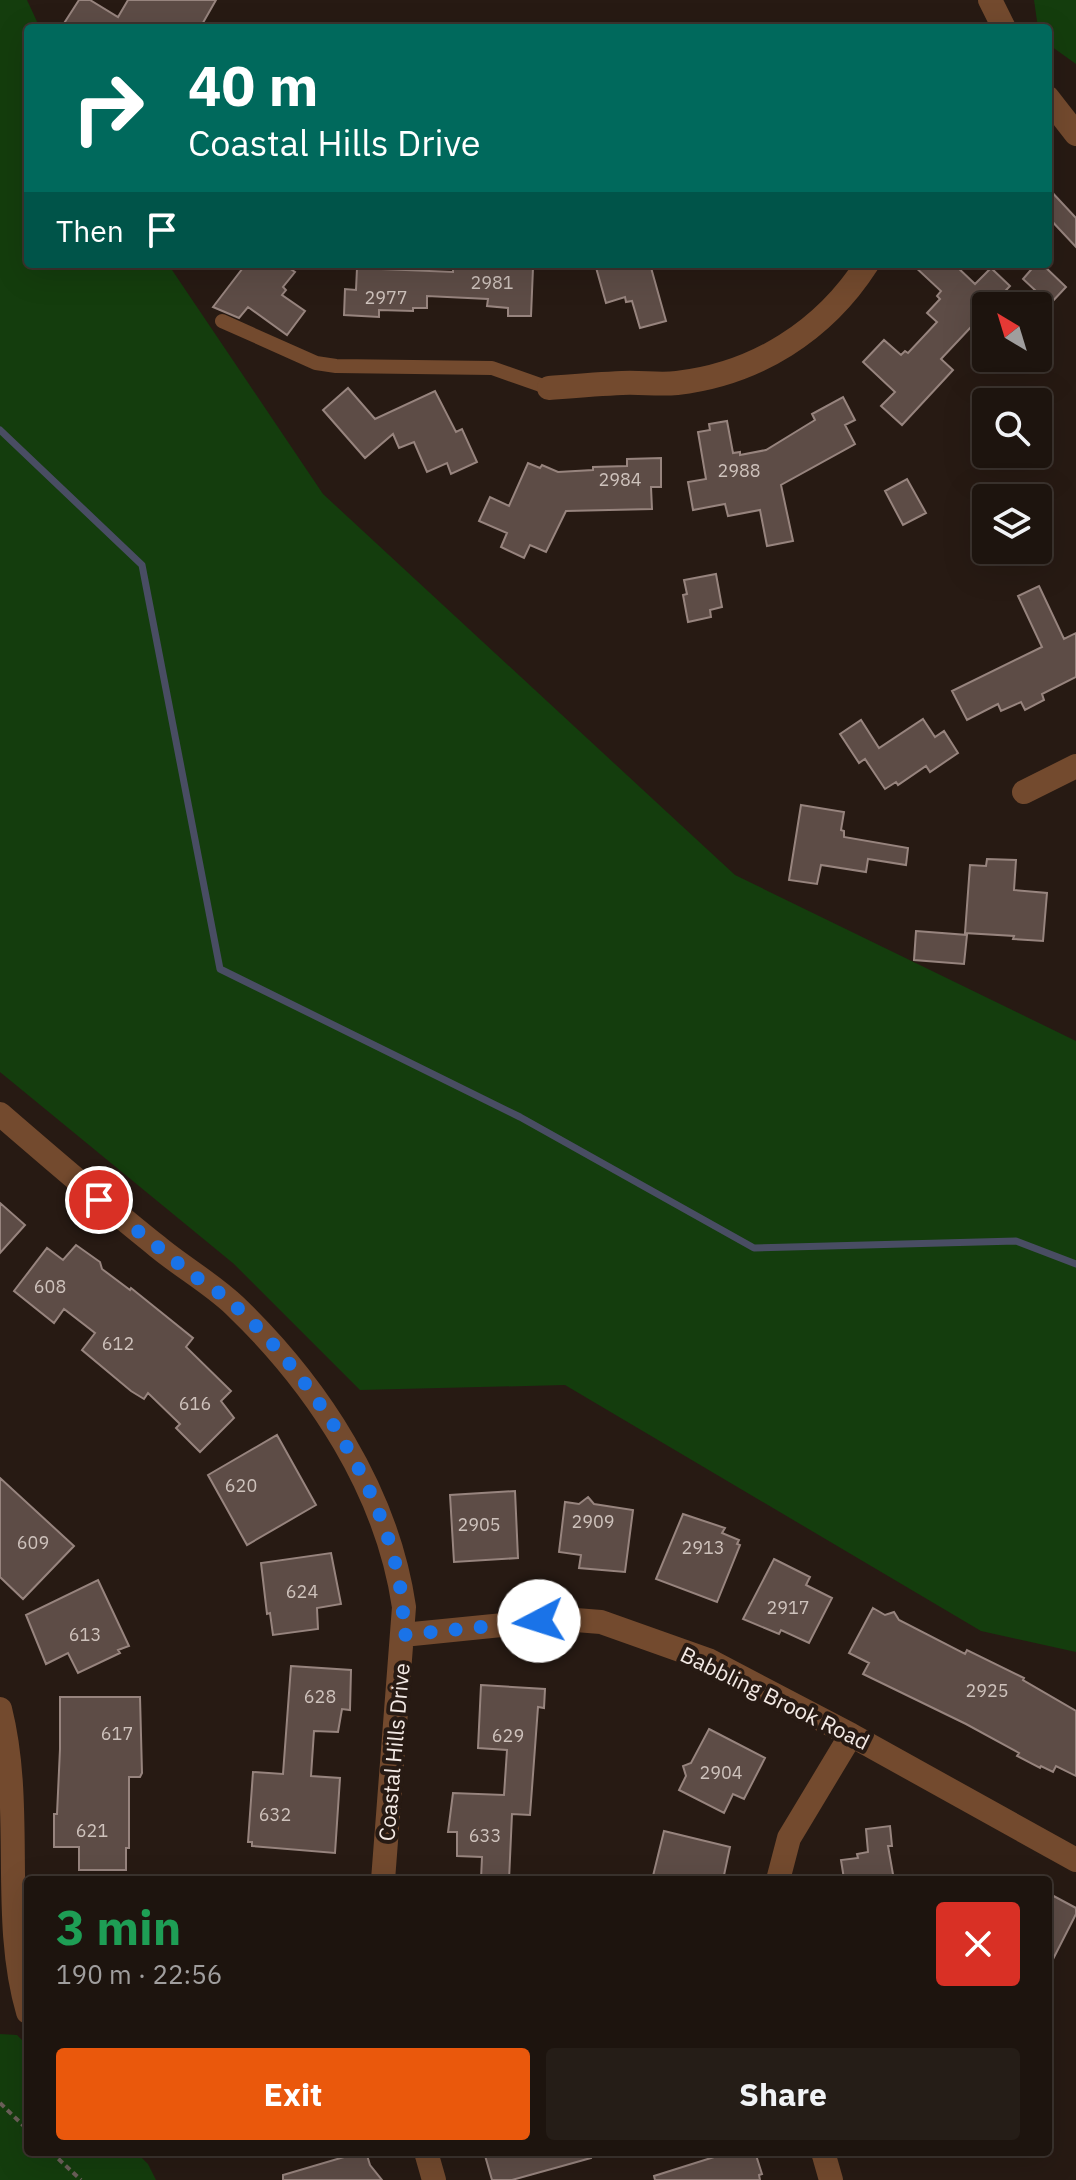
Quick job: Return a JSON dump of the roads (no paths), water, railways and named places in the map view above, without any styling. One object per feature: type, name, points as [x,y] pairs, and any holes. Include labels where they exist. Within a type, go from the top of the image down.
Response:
[{"type":"street","points":[[990,0],[1002,24]]},
{"type":"street","points":[[1052,103],[1076,134]]},
{"type":"street","points":[[549,388],[675,383],[737,371],[771,354],[817,323],[837,304],[864,268]]},
{"type":"street","points":[[1024,792],[1076,766]]},
{"type":"street","name":"Coastal Hills Drive","points":[[1,1117],[99,1200],[233,1303],[295,1371],[342,1439],[375,1505],[401,1582],[404,1607],[383,1876]]},
{"type":"street","name":"Babbling Brook Road","points":[[403,1635],[563,1619],[601,1622],[708,1660],[1076,1860]]},
{"type":"street","points":[[0,1709],[6,1745],[5,1921],[9,1958],[24,2001]]},
{"type":"street","points":[[779,1876],[789,1838],[851,1735]]},
{"type":"street","points":[[427,2156],[434,2180]]},
{"type":"street","points":[[824,2156],[831,2180]]},
{"type":"lane","points":[[222,321],[316,363],[336,366],[492,368],[549,388]]},
{"type":"waterway","points":[[0,430],[142,565],[220,969],[520,1117],[754,1248],[1016,1241],[1076,1264]]}]
